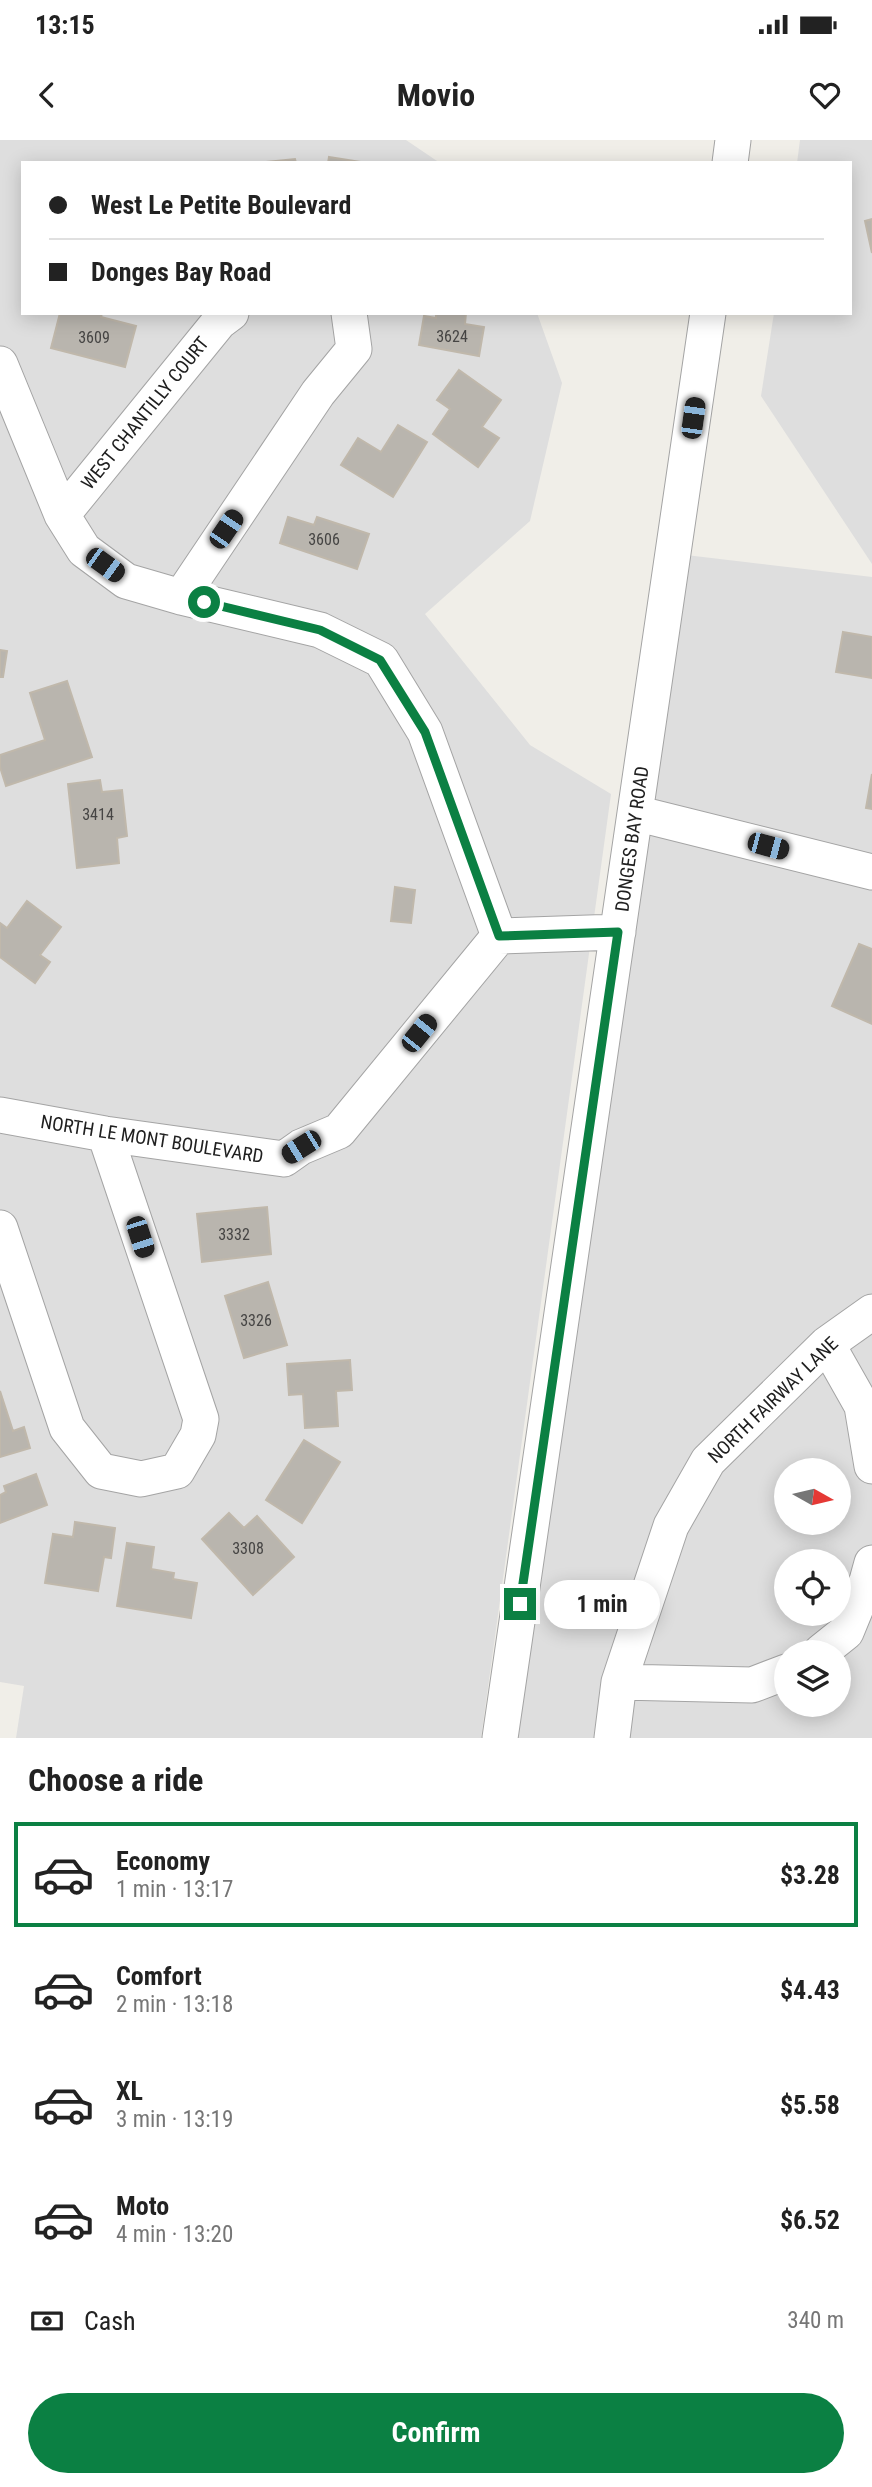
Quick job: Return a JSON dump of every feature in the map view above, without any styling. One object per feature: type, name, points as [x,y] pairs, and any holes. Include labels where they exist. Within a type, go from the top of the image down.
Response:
[{"type":"street","points":[[730,161],[733,140]]},
{"type":"street","name":"WEST CHANTILLY COURT","points":[[62,515],[219,322],[228,315]]},
{"type":"street","points":[[181,597],[318,393],[354,349],[349,315]]},
{"type":"street","name":"DONGES BAY ROAD","points":[[500,1738],[708,315]]},
{"type":"street","points":[[0,364],[62,515],[84,550],[126,581],[320,630],[380,660],[425,732],[499,936],[618,932]]},
{"type":"street","points":[[635,813],[872,872]]},
{"type":"street","name":"NORTH LE MONT BOULEVARD","points":[[0,1115],[105,1134],[284,1159],[301,1147],[339,1131],[499,936]]},
{"type":"street","points":[[0,1228],[66,1428],[101,1471],[141,1479],[177,1471],[198,1435],[201,1419],[105,1134]]},
{"type":"street","name":"NORTH FAIRWAY LANE","points":[[612,1738],[620,1682],[671,1526],[708,1461],[827,1344],[872,1312]]},
{"type":"street","points":[[827,1344],[862,1406],[872,1466]]},
{"type":"street","points":[[837,1640],[846,1633],[872,1563]]},
{"type":"street","points":[[620,1682],[752,1685],[774,1677]]},
{"type":"shaded area","points":[[0,140],[406,140],[437,161],[21,161],[21,315],[538,315],[562,383],[530,521],[425,614],[530,745],[611,794],[481,1738],[16,1738],[24,1686],[0,1682]]},
{"type":"shaded area","points":[[800,140],[872,140],[872,564],[761,396],[774,315],[852,315],[852,161],[797,161]]},
{"type":"shaded area","points":[[686,555],[872,577],[872,1738],[513,1738]]},
{"type":"building","points":[[329,157],[354,161],[328,161]]},
{"type":"building","points":[[872,219],[872,253],[865,221]]},
{"type":"building","points":[[59,315],[102,315],[136,326],[125,367],[51,348]]},
{"type":"building","points":[[436,315],[466,315],[465,324],[484,327],[479,356],[419,345],[424,316],[436,318]]},
{"type":"building","points":[[459,370],[501,400],[482,427],[499,438],[478,467],[433,434],[450,409],[437,400]]},
{"type":"building","points":[[398,425],[427,442],[393,497],[341,465],[358,438],[381,452]]},
{"type":"building","points":[[288,517],[314,525],[317,517],[369,534],[357,569],[280,543]]},
{"type":"building","points":[[843,632],[872,637],[872,678],[836,672]]},
{"type":"building","points":[[0,650],[7,651],[3,677],[0,677]]},
{"type":"building","points":[[67,681],[92,757],[6,786],[0,767],[0,755],[45,740],[30,693]]},
{"type":"building","points":[[872,774],[872,809],[866,808]]},
{"type":"building","points":[[100,780],[102,792],[122,790],[127,836],[117,838],[119,863],[77,868],[68,784]]},
{"type":"building","points":[[395,887],[415,890],[411,923],[391,921]]},
{"type":"building","points":[[27,901],[61,927],[40,955],[50,962],[35,983],[0,957],[0,923],[7,928]]},
{"type":"building","points":[[859,944],[872,949],[872,1024],[832,1006]]},
{"type":"building","points":[[267,1207],[271,1254],[202,1262],[197,1214]]},
{"type":"building","points":[[268,1282],[287,1345],[244,1358],[225,1296]]},
{"type":"building","points":[[350,1360],[352,1390],[336,1391],[338,1426],[305,1428],[303,1394],[289,1395],[287,1364]]},
{"type":"building","points":[[0,1391],[13,1431],[24,1427],[30,1448],[0,1457]]},
{"type":"building","points":[[304,1440],[340,1462],[302,1523],[266,1500]]},
{"type":"building","points":[[36,1474],[47,1505],[0,1523],[0,1495],[6,1492],[4,1486]]},
{"type":"building","points":[[229,1513],[244,1528],[257,1516],[294,1557],[253,1595],[202,1539]]},
{"type":"building","points":[[75,1522],[115,1528],[111,1558],[104,1557],[98,1591],[45,1583],[53,1534],[73,1537]]},
{"type":"building","points":[[127,1543],[154,1547],[151,1569],[174,1573],[173,1579],[197,1583],[191,1618],[117,1606]]},
{"type":"route","points":[[204,602],[320,630],[380,660],[425,732],[499,936],[618,932],[520,1604]]}]
